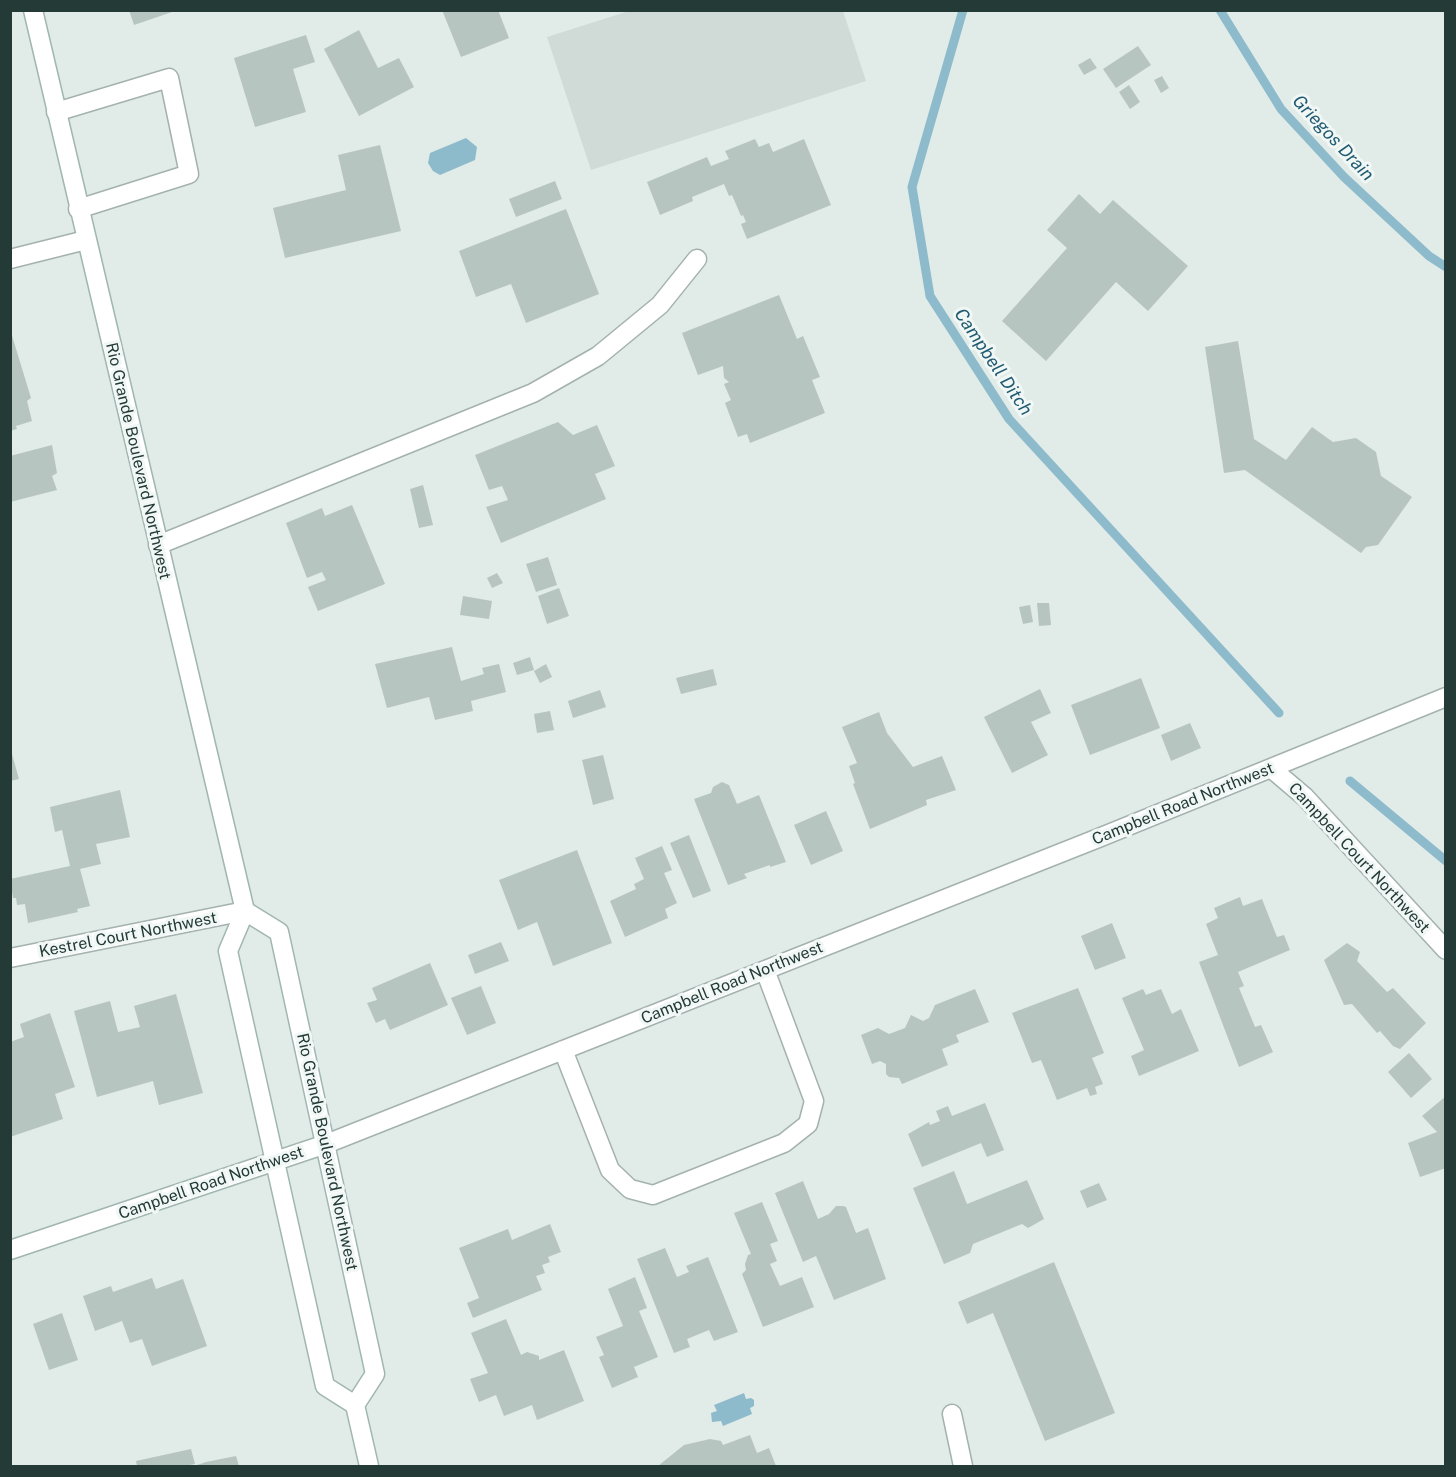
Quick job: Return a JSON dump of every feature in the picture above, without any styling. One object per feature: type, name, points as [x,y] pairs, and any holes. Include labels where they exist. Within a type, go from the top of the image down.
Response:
[{"type":"street","name":"Rio Grande Boulevard Northwest","points":[[33,10],[245,911],[279,932],[375,1374],[355,1405]]},
{"type":"street","points":[[56,112],[169,78],[189,174],[78,209]]},
{"type":"street","points":[[10,258],[86,240]]},
{"type":"street","points":[[158,545],[533,393],[598,356],[660,305],[697,259]]},
{"type":"street","name":"Campbell Road Northwest","points":[[10,1250],[326,1144],[1272,769],[1446,697]]},
{"type":"street","name":"Campbell Court Northwest","points":[[1272,769],[1305,797],[1446,950]]},
{"type":"street","points":[[245,911],[228,951],[325,1386],[355,1405],[369,1467]]},
{"type":"street","name":"Kestrel Court Northwest","points":[[10,958],[245,911]]},
{"type":"street","points":[[563,1050],[610,1170],[630,1189],[653,1195],[784,1143],[808,1124],[814,1101],[765,970]]},
{"type":"street","points":[[952,1414],[963,1467]]},
{"type":"shaded area","points":[[629,11],[843,11],[866,81],[591,170],[547,37]]},
{"type":"water","points":[[466,138],[477,147],[475,160],[440,175],[433,171],[428,163],[430,153]]},
{"type":"water","points":[[744,1393],[746,1399],[754,1400],[754,1406],[750,1408],[752,1414],[723,1426],[721,1421],[712,1422],[711,1413],[717,1411],[714,1405]]},
{"type":"building","points":[[129,10],[174,10],[175,11],[134,25]]},
{"type":"building","points":[[442,10],[498,10],[509,38],[461,57]]},
{"type":"building","points":[[359,30],[378,68],[399,58],[414,87],[359,116],[324,49]]},
{"type":"building","points":[[306,35],[315,62],[293,69],[306,112],[255,127],[234,58]]},
{"type":"building","points":[[1138,46],[1151,65],[1116,88],[1103,69]]},
{"type":"building","points":[[1090,58],[1097,68],[1084,75],[1078,65]]},
{"type":"building","points":[[1162,76],[1169,88],[1161,93],[1154,80]]},
{"type":"building","points":[[1129,85],[1140,102],[1130,109],[1119,92]]},
{"type":"building","points":[[755,139],[759,147],[769,143],[773,152],[804,139],[831,205],[747,239],[741,224],[746,222],[724,184],[692,197],[693,201],[660,215],[647,182],[707,157],[711,166],[729,159],[725,151]]},
{"type":"building","points":[[380,145],[401,231],[285,258],[273,208],[346,190],[338,155]]},
{"type":"building","points":[[555,181],[562,199],[516,217],[509,199]]},
{"type":"building","points":[[1079,194],[1100,214],[1113,200],[1188,266],[1148,311],[1116,282],[1046,361],[1002,321],[1067,248],[1047,230]]},
{"type":"building","points":[[566,209],[599,294],[526,323],[511,284],[476,297],[459,251]]},
{"type":"building","points":[[779,295],[797,339],[803,336],[820,377],[812,380],[825,413],[750,443],[747,434],[738,437],[725,403],[731,400],[724,384],[729,382],[724,378],[723,366],[698,375],[682,333]]},
{"type":"building","points":[[10,329],[31,398],[27,401],[32,421],[16,426],[17,429],[10,431]]},
{"type":"building","points":[[1238,341],[1254,439],[1286,460],[1312,427],[1333,442],[1356,438],[1376,452],[1381,476],[1412,497],[1378,545],[1366,547],[1361,553],[1245,470],[1224,473],[1205,347]]},
{"type":"building","points":[[558,422],[573,435],[597,425],[615,466],[595,474],[606,499],[501,543],[486,507],[508,500],[502,486],[489,490],[475,455]]},
{"type":"building","points":[[52,445],[57,473],[52,476],[57,490],[10,502],[10,456]]},
{"type":"building","points":[[423,485],[433,525],[419,528],[410,489]]},
{"type":"building","points":[[352,505],[385,584],[318,611],[308,587],[326,580],[322,572],[307,578],[286,523],[322,508],[325,516]]},
{"type":"building","points":[[548,557],[557,585],[536,592],[526,564]]},
{"type":"building","points":[[497,573],[503,583],[492,588],[487,578]]},
{"type":"building","points":[[559,588],[569,616],[547,624],[538,596]]},
{"type":"building","points":[[463,596],[492,601],[489,619],[460,615]]},
{"type":"building","points":[[1037,603],[1049,603],[1051,625],[1039,626]]},
{"type":"building","points":[[1030,605],[1033,622],[1023,624],[1019,607]]},
{"type":"building","points":[[452,647],[461,681],[484,674],[482,668],[499,664],[506,692],[471,701],[473,711],[435,720],[429,697],[387,708],[375,664]]},
{"type":"building","points":[[530,657],[534,670],[517,675],[513,663]]},
{"type":"building","points":[[546,664],[552,677],[540,683],[534,671]]},
{"type":"building","points":[[713,669],[717,685],[681,694],[676,678]]},
{"type":"building","points":[[1141,678],[1160,728],[1090,755],[1071,705]]},
{"type":"building","points":[[1040,689],[1051,713],[1031,722],[1048,755],[1012,773],[984,717]]},
{"type":"building","points":[[600,690],[606,707],[573,718],[568,701]]},
{"type":"building","points":[[550,711],[554,730],[537,733],[534,714]]},
{"type":"building","points":[[879,712],[887,733],[913,767],[942,756],[956,790],[926,800],[927,805],[870,829],[853,784],[855,783],[849,766],[857,763],[842,727]]},
{"type":"building","points":[[1190,723],[1201,748],[1171,761],[1161,735]]},
{"type":"building","points":[[10,747],[19,779],[10,781]]},
{"type":"building","points":[[603,755],[614,799],[593,805],[582,760]]},
{"type":"building","points":[[722,782],[729,785],[737,804],[759,795],[786,862],[744,874],[747,878],[728,885],[694,799],[711,793],[713,787]]},
{"type":"building","points":[[120,790],[130,837],[96,844],[101,864],[80,869],[90,906],[77,909],[78,912],[28,923],[25,904],[17,905],[16,898],[13,898],[10,879],[70,866],[62,830],[55,832],[50,807]]},
{"type":"building","points":[[826,811],[843,851],[811,865],[794,825]]},
{"type":"building","points":[[689,835],[711,891],[693,898],[670,843]]},
{"type":"building","points":[[662,846],[672,870],[664,873],[677,903],[665,909],[668,918],[625,937],[610,901],[636,889],[634,884],[644,879],[635,858]]},
{"type":"building","points":[[577,850],[612,943],[553,966],[537,922],[518,930],[499,880]]},
{"type":"building","points":[[1240,897],[1243,906],[1262,899],[1277,937],[1284,935],[1290,950],[1238,972],[1244,986],[1239,988],[1255,1027],[1261,1025],[1273,1052],[1239,1067],[1199,962],[1218,955],[1206,924],[1218,918],[1214,908]]},
{"type":"building","points":[[1112,923],[1126,958],[1095,970],[1081,936]]},
{"type":"building","points":[[501,942],[509,961],[475,974],[468,955]]},
{"type":"building","points":[[1347,943],[1360,952],[1357,961],[1387,992],[1393,988],[1426,1023],[1400,1049],[1393,1046],[1380,1031],[1377,1033],[1352,1004],[1344,1005],[1324,960]]},
{"type":"building","points":[[430,963],[448,1005],[390,1030],[385,1019],[376,1023],[367,1003],[377,1000],[372,988]]},
{"type":"building","points":[[481,986],[496,1023],[467,1035],[451,998]]},
{"type":"building","points":[[1078,988],[1104,1053],[1092,1058],[1103,1084],[1095,1087],[1097,1094],[1090,1096],[1087,1088],[1057,1100],[1041,1060],[1032,1063],[1012,1013]]},
{"type":"building","points":[[975,989],[989,1022],[956,1035],[959,1042],[942,1049],[948,1065],[902,1084],[899,1078],[889,1077],[886,1074],[886,1064],[880,1061],[872,1064],[861,1035],[878,1028],[889,1034],[905,1028],[911,1015],[923,1021],[929,1018],[935,1005]]},
{"type":"building","points":[[1143,989],[1146,995],[1161,989],[1172,1014],[1181,1009],[1199,1051],[1139,1076],[1131,1056],[1144,1050],[1122,998]]},
{"type":"building","points":[[176,994],[203,1093],[159,1105],[153,1081],[97,1097],[74,1011],[110,1001],[118,1032],[140,1027],[134,1006]]},
{"type":"building","points":[[50,1013],[75,1087],[55,1094],[63,1119],[10,1137],[10,1042],[24,1037],[20,1024]]},
{"type":"building","points":[[1409,1053],[1432,1079],[1411,1098],[1388,1072]]},
{"type":"building","points":[[1446,1096],[1446,1168],[1420,1177],[1408,1143],[1437,1132],[1422,1116]]},
{"type":"building","points":[[985,1103],[1004,1150],[987,1157],[981,1143],[922,1167],[908,1134],[929,1122],[930,1125],[940,1121],[936,1111],[948,1106],[952,1116]]},
{"type":"building","points":[[954,1171],[967,1204],[1027,1180],[1044,1219],[1028,1228],[1022,1224],[973,1244],[970,1253],[944,1264],[913,1188]]},
{"type":"building","points":[[803,1181],[818,1219],[829,1214],[836,1206],[843,1206],[846,1207],[856,1233],[868,1228],[886,1279],[834,1300],[816,1256],[803,1262],[775,1193]]},
{"type":"building","points":[[1099,1183],[1107,1200],[1087,1208],[1080,1191]]},
{"type":"building","points":[[762,1202],[778,1241],[770,1244],[777,1261],[770,1264],[780,1286],[802,1277],[814,1307],[763,1327],[742,1274],[746,1270],[748,1255],[751,1254],[734,1213]]},
{"type":"building","points":[[550,1224],[561,1252],[548,1257],[550,1262],[542,1265],[545,1273],[536,1276],[542,1290],[473,1318],[467,1303],[479,1298],[459,1248],[508,1229],[512,1240]]},
{"type":"building","points":[[665,1248],[677,1277],[689,1272],[686,1266],[708,1257],[738,1332],[714,1341],[709,1330],[687,1339],[690,1347],[674,1353],[637,1259]]},
{"type":"building","points":[[1054,1262],[1115,1413],[1045,1441],[993,1313],[967,1324],[958,1302]]},
{"type":"building","points":[[635,1277],[647,1308],[639,1311],[658,1357],[634,1367],[638,1377],[612,1388],[599,1357],[604,1355],[596,1337],[623,1326],[608,1289]]},
{"type":"building","points":[[152,1278],[156,1289],[183,1279],[207,1346],[152,1366],[142,1339],[130,1343],[122,1321],[95,1331],[83,1296],[111,1286],[113,1292]]},
{"type":"building","points":[[62,1313],[78,1360],[49,1370],[33,1324]]},
{"type":"building","points":[[506,1319],[521,1355],[527,1352],[539,1356],[539,1360],[564,1350],[584,1401],[537,1420],[532,1405],[504,1416],[496,1395],[479,1402],[470,1379],[488,1373],[471,1333]]},
{"type":"building","points":[[750,1435],[757,1453],[769,1448],[776,1466],[658,1466],[684,1445],[710,1439],[721,1441],[723,1445]]},
{"type":"building","points":[[191,1449],[195,1464],[137,1466],[136,1461]]},
{"type":"building","points":[[236,1456],[239,1466],[194,1466],[206,1462]]},
{"type":"waterway","name":"Campbell Ditch","points":[[963,10],[912,187],[930,296],[1009,419],[1279,713]]},
{"type":"waterway","name":"Griegos Drain","points":[[1220,10],[1281,109],[1344,177],[1429,256],[1446,267]]},
{"type":"waterway","name":"Campbell Ditch","points":[[1350,781],[1446,861]]}]
